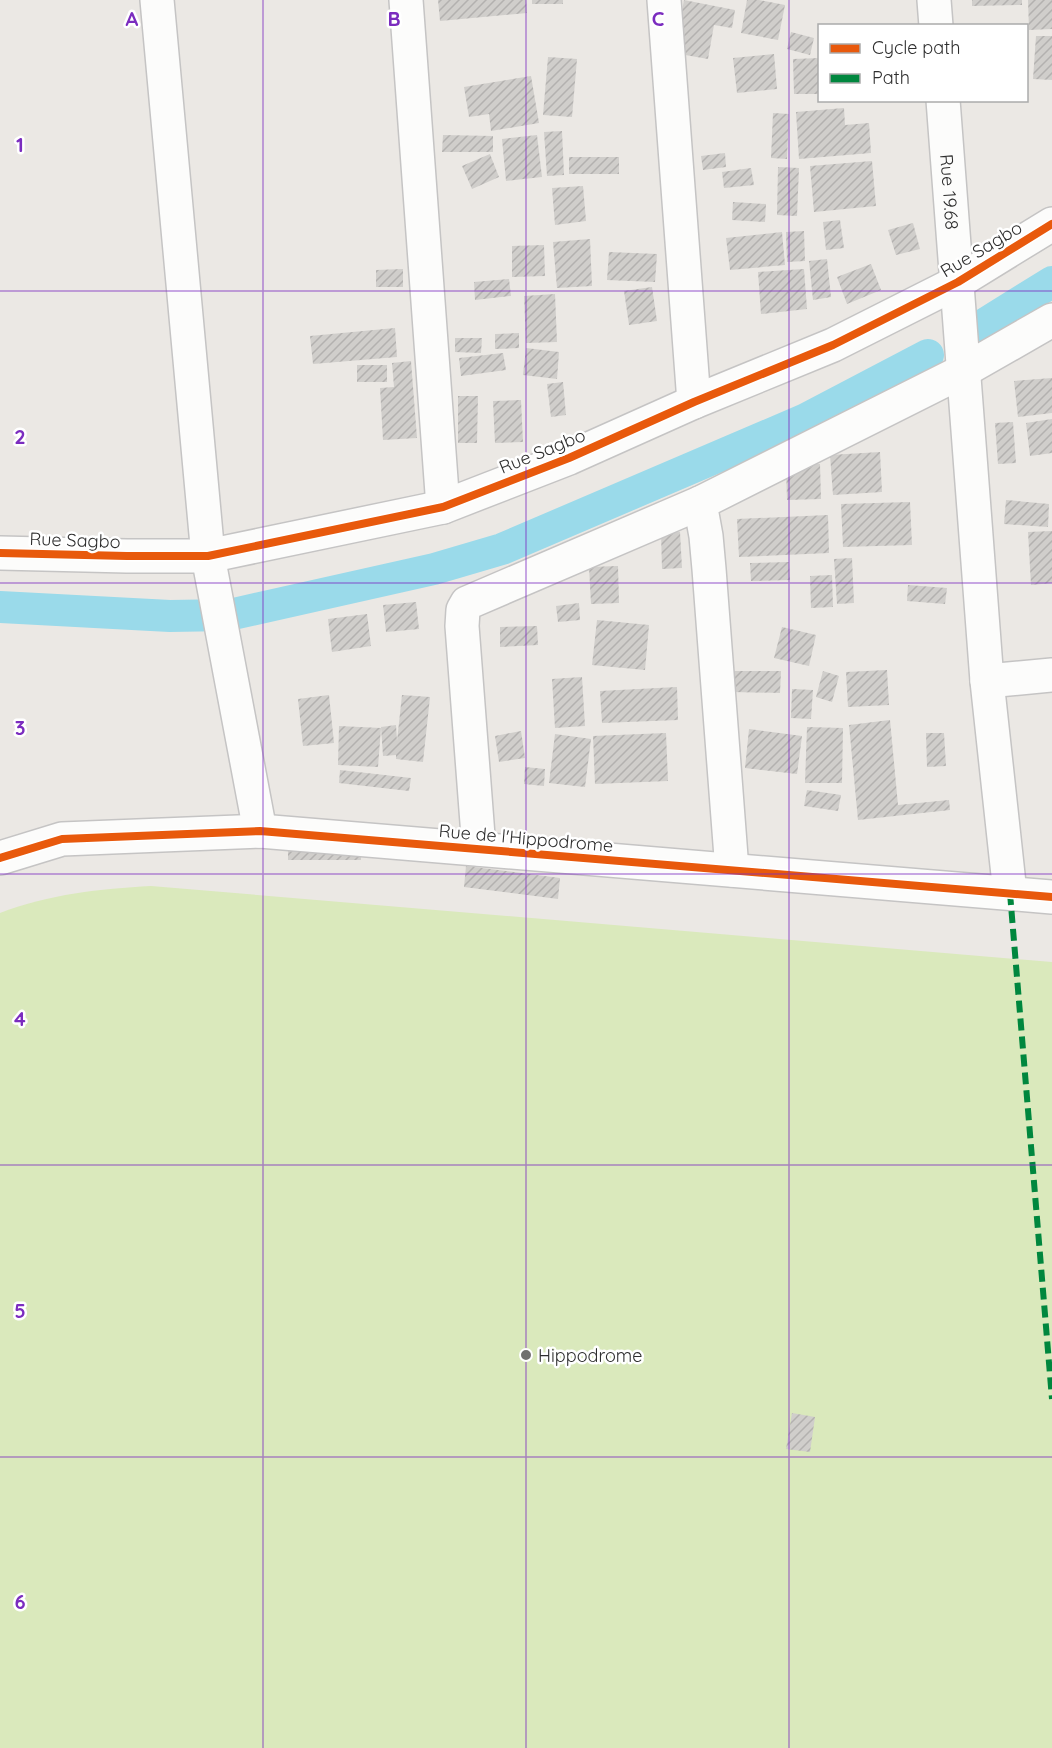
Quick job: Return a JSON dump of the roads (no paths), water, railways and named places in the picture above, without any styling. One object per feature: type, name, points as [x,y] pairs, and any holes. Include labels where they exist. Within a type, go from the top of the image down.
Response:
[{"type":"street","points":[[157,0],[208,556],[260,831]]},
{"type":"street","points":[[406,0],[443,507]]},
{"type":"street","points":[[664,0],[694,402]]},
{"type":"street","points":[[934,0],[936,24]]},
{"type":"street","name":"Rue 19.68","points":[[943,102],[987,681],[1010,893]]},
{"type":"street","name":"Rue Sagbo","points":[[0,553],[208,556],[443,507],[569,458],[694,402],[833,345],[958,282],[1052,224]]},
{"type":"street","points":[[478,849],[462,626],[463,610],[467,603],[700,503],[963,371],[1052,320]]},
{"type":"street","points":[[700,503],[706,536],[732,870]]},
{"type":"street","points":[[987,681],[1052,675]]},
{"type":"street","name":"Rue de l'Hippodrome","points":[[0,858],[62,839],[260,831],[1052,897]]},
{"type":"waterway","points":[[978,328],[1052,282]]},
{"type":"waterway","points":[[0,607],[170,616],[229,615],[434,569],[502,549],[806,419],[928,355]]},
{"type":"place","name":"Hippodrome","points":[[526,1355]]}]
